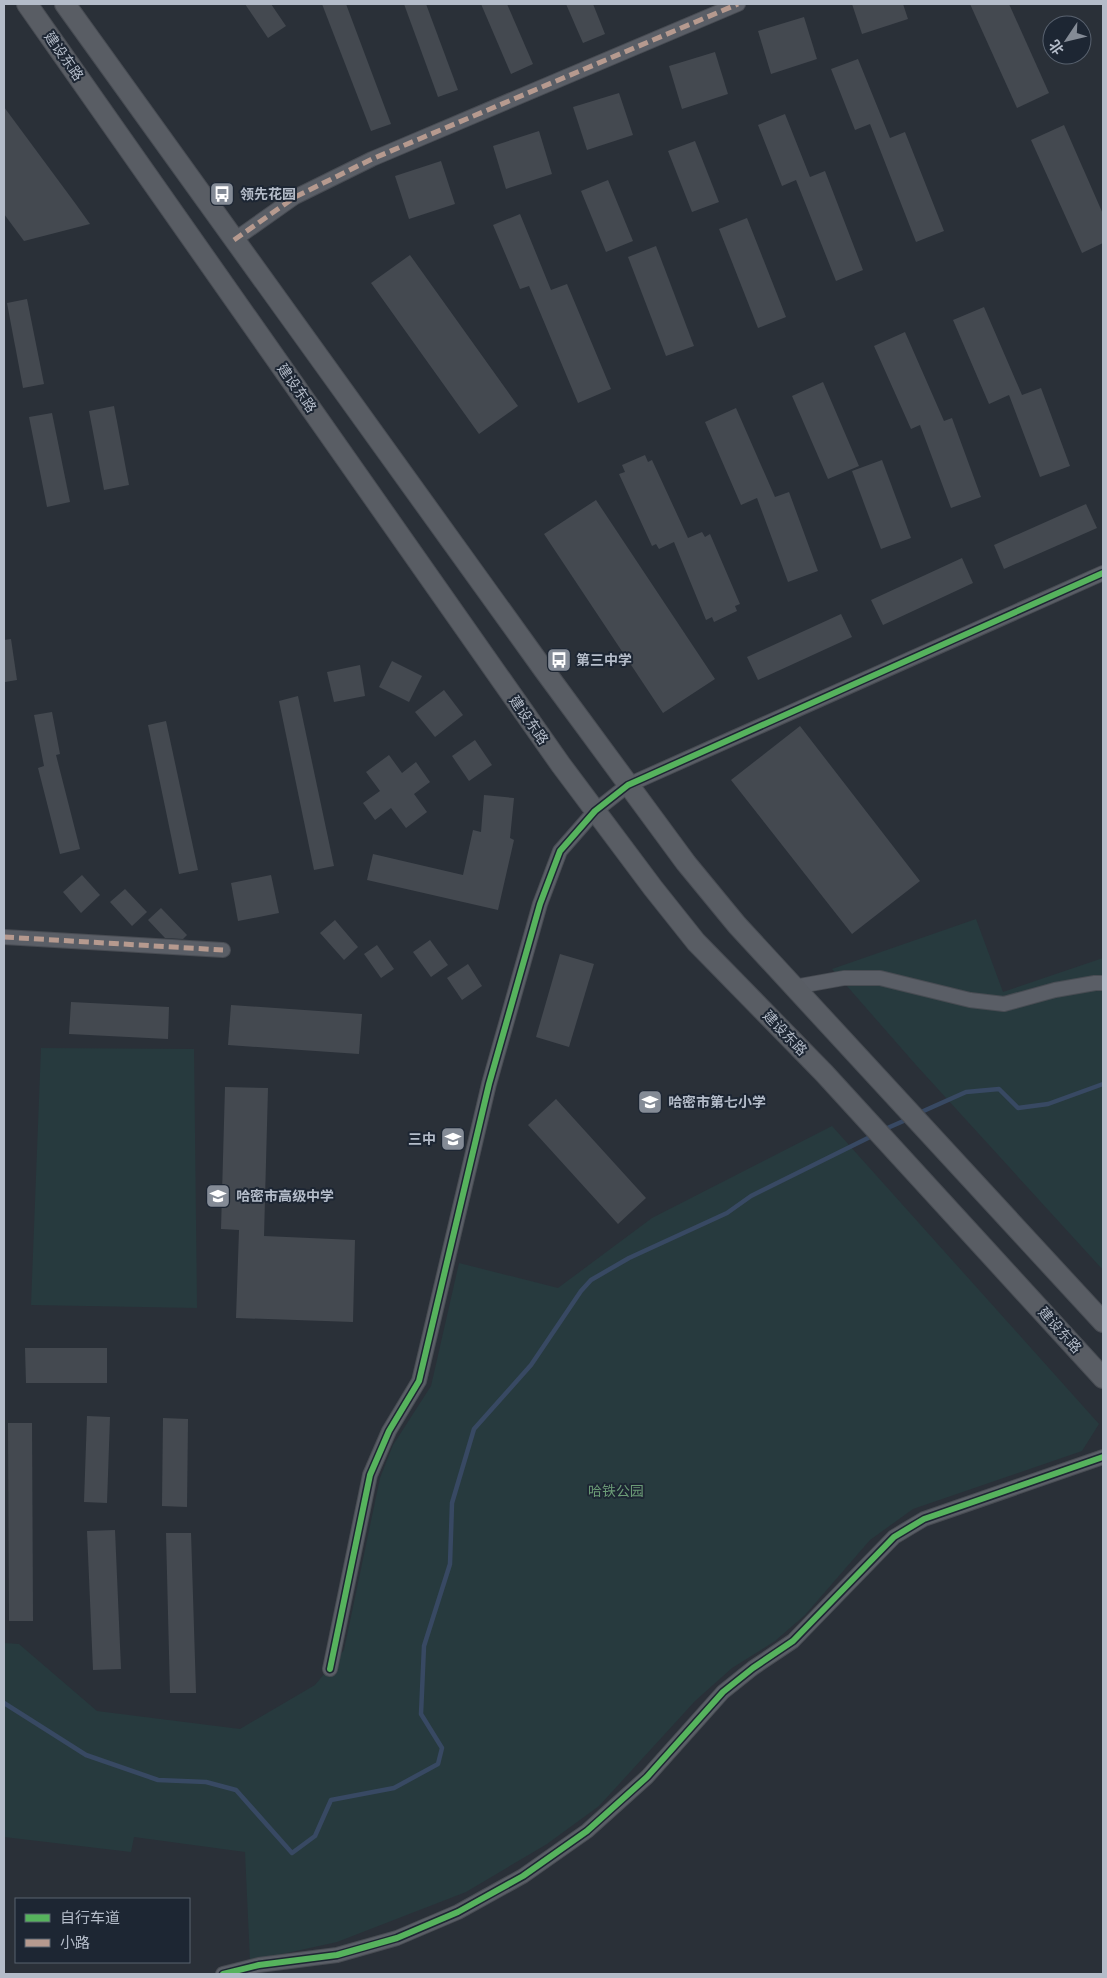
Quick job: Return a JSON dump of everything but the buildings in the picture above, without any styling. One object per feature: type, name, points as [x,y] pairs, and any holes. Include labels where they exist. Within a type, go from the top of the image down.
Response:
[{"type":"main road","name":"建设东路","points":[[27,4],[561,765],[696,942],[824,1073],[1103,1378]]},
{"type":"main road","points":[[64,4],[686,863],[730,917],[1103,1322]]},
{"type":"street","points":[[234,240],[295,197],[372,158],[738,4]]},
{"type":"street","points":[[330,1669],[370,1475],[389,1432],[420,1381],[489,1084],[540,904],[560,851],[595,810],[628,785],[1103,573]]},
{"type":"street","points":[[4,937],[223,950]]},
{"type":"street","points":[[794,987],[844,978],[880,978],[970,1000],[1004,1004],[1055,990],[1103,983]]},
{"type":"street","points":[[223,1974],[259,1965],[336,1955],[397,1938],[458,1912],[523,1876],[587,1831],[647,1777],[723,1692],[753,1668],[793,1641],[894,1537],[924,1519],[1103,1457]]},
{"type":"green space","points":[[976,919],[1003,992],[1103,958],[1103,1270],[916,1065],[832,969]]},
{"type":"green space","points":[[41,1048],[194,1049],[197,1308],[31,1305]]},
{"type":"green space","name":"哈铁公园","points":[[832,1126],[1099,1424],[1082,1451],[913,1509],[870,1540],[805,1615],[775,1641],[732,1668],[695,1701],[599,1806],[547,1844],[466,1892],[337,1942],[250,1961],[245,1852],[134,1837],[131,1852],[4,1837],[4,1643],[19,1644],[97,1711],[240,1729],[315,1685],[344,1650],[380,1478],[393,1445],[431,1386],[459,1263],[558,1288],[652,1218]]},
{"type":"waterway","points":[[919,1113],[966,1092],[999,1089],[1018,1108],[1048,1104],[1103,1084]]},
{"type":"waterway","points":[[883,1130],[908,1119]]},
{"type":"waterway","points":[[4,1703],[86,1755],[158,1780],[206,1782],[236,1790],[292,1853],[315,1836],[331,1800],[394,1788],[438,1764],[442,1748],[421,1714],[424,1646],[450,1564],[452,1503],[474,1429],[531,1365],[581,1291],[591,1280],[629,1258],[727,1213],[751,1196],[874,1135]]},
{"type":"marked path","points":[[234,240],[295,197],[372,159],[738,4]]},
{"type":"marked path","points":[[4,937],[223,950]]},
{"type":"cycle path","points":[[330,1669],[370,1475],[389,1431],[419,1381],[489,1084],[540,904],[560,851],[595,811],[628,785],[1103,573]]},
{"type":"cycle path","points":[[223,1974],[259,1965],[337,1955],[397,1938],[458,1912],[523,1876],[587,1831],[647,1777],[723,1692],[753,1668],[793,1641],[894,1537],[924,1519],[1103,1457]]},
{"type":"place","name":"领先花园","points":[[222,194]]},
{"type":"place","name":"第三中学","points":[[559,660]]},
{"type":"place","name":"哈密市第七小学","points":[[650,1102]]},
{"type":"place","name":"三中","points":[[453,1139]]},
{"type":"place","name":"哈密市高级中学","points":[[218,1196]]}]
